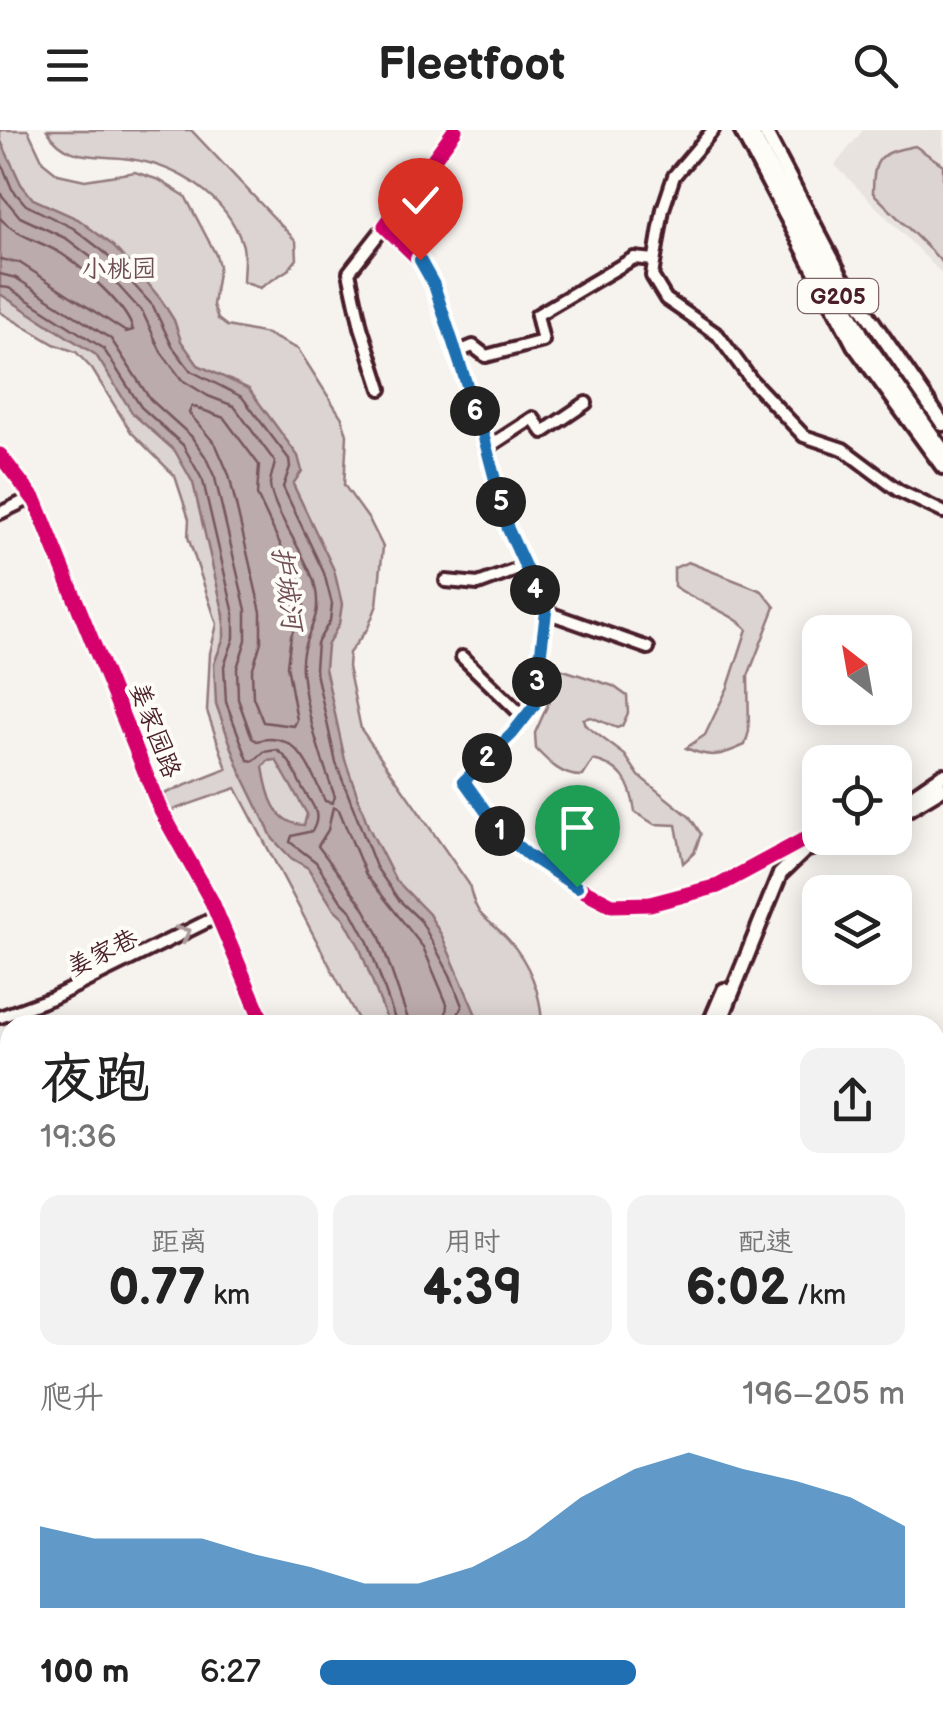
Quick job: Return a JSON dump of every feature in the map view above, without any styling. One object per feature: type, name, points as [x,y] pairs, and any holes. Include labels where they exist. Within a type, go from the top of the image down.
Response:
[{"type":"highway","name":"G205","points":[[752,130],[868,336],[943,436]]},
{"type":"highway","name":"G205","points":[[752,130],[863,339],[943,455]]},
{"type":"highway","points":[[823,286],[868,357],[943,455]]},
{"type":"main road","points":[[741,130],[854,345],[943,467]]},
{"type":"main road","points":[[764,130],[872,333],[943,436]]},
{"type":"main road","points":[[841,276],[943,424]]},
{"type":"main road","points":[[912,796],[943,774]]},
{"type":"main road","points":[[912,807],[943,788]]},
{"type":"main road","points":[[714,1015],[773,871],[802,846]]},
{"type":"main road","points":[[723,1015],[780,874],[802,854]]},
{"type":"street","points":[[381,389],[361,327],[350,272],[455,130]]},
{"type":"street","points":[[712,130],[674,176],[662,210],[652,276],[666,299],[718,335],[752,381],[804,436],[826,440],[843,449],[899,491],[943,512]]},
{"type":"street","points":[[385,226],[420,260],[434,285],[487,448],[508,529],[546,612],[534,706],[464,781],[499,830],[528,855],[612,905],[650,904],[718,886],[802,843]]},
{"type":"street","points":[[456,354],[472,346],[486,356],[543,341],[536,315],[634,258],[653,260]]},
{"type":"street","points":[[487,448],[533,418],[544,432],[586,402]]},
{"type":"street","name":"姜家园路","points":[[0,455],[32,497],[160,809],[218,916],[260,1015]]},
{"type":"street","points":[[0,513],[32,497]]},
{"type":"street","points":[[446,581],[478,584],[524,567]]},
{"type":"street","points":[[546,612],[648,648]]},
{"type":"street","points":[[462,658],[525,718]]},
{"type":"street","name":"姜家巷","points":[[3,1015],[52,998],[218,916]]},
{"type":"shaded area","points":[[863,130],[943,130],[943,275],[835,165]]},
{"type":"green space","name":"小桃园","points":[[0,130],[28,130],[43,162],[58,174],[85,180],[135,172],[159,180],[185,196],[219,266],[213,305],[218,319],[227,326],[267,334],[298,349],[342,418],[347,435],[344,485],[383,547],[377,605],[368,628],[349,653],[348,667],[361,729],[469,884],[479,911],[522,958],[536,990],[541,1015],[356,1015],[236,788],[167,812],[161,795],[227,769],[207,711],[210,653],[217,624],[188,537],[189,519],[175,476],[131,432],[92,369],[76,352],[54,344],[0,312]]},
{"type":"green space","points":[[47,130],[191,130],[296,241],[297,259],[260,288],[243,282],[243,247],[235,226],[198,186],[148,163],[73,152],[55,141]]},
{"type":"green space","points":[[915,146],[943,165],[943,263],[873,193],[881,158]]},
{"type":"green space","points":[[688,562],[762,591],[775,607],[748,676],[749,731],[745,745],[716,755],[686,748],[705,735],[728,687],[747,629],[674,586],[674,568]]},
{"type":"green space","points":[[554,667],[613,686],[627,696],[628,713],[622,726],[617,728],[591,717],[583,719],[585,725],[625,755],[639,776],[690,817],[701,834],[694,853],[683,863],[676,825],[654,824],[635,812],[628,784],[618,771],[593,760],[583,776],[569,774],[536,749],[535,733],[549,702]]},
{"type":"water","name":"护城河","points":[[0,139],[21,184],[33,199],[78,219],[111,244],[162,301],[181,341],[198,365],[249,389],[298,456],[302,471],[293,484],[334,570],[342,604],[339,624],[327,646],[325,668],[345,760],[368,826],[395,879],[429,914],[476,1015],[385,1015],[359,946],[343,917],[308,868],[291,858],[273,839],[241,773],[216,704],[214,664],[224,637],[224,615],[193,483],[175,451],[133,414],[96,355],[0,294]],"holes":[[[276,760],[307,814],[304,825],[285,819],[273,805],[263,767],[268,761]]]},
{"type":"cycle path","points":[[455,130],[385,226],[420,260],[433,285],[483,434],[508,529],[546,612],[534,706],[464,781],[499,830],[528,855],[612,905],[650,904],[718,886],[802,841]]},
{"type":"cycle path","points":[[0,455],[36,502],[160,809],[212,902],[260,1015]]},
{"type":"route","points":[[420,260],[434,285],[483,434],[508,529],[546,612],[534,706],[512,734],[464,781],[499,830],[528,855],[577,887]]}]
